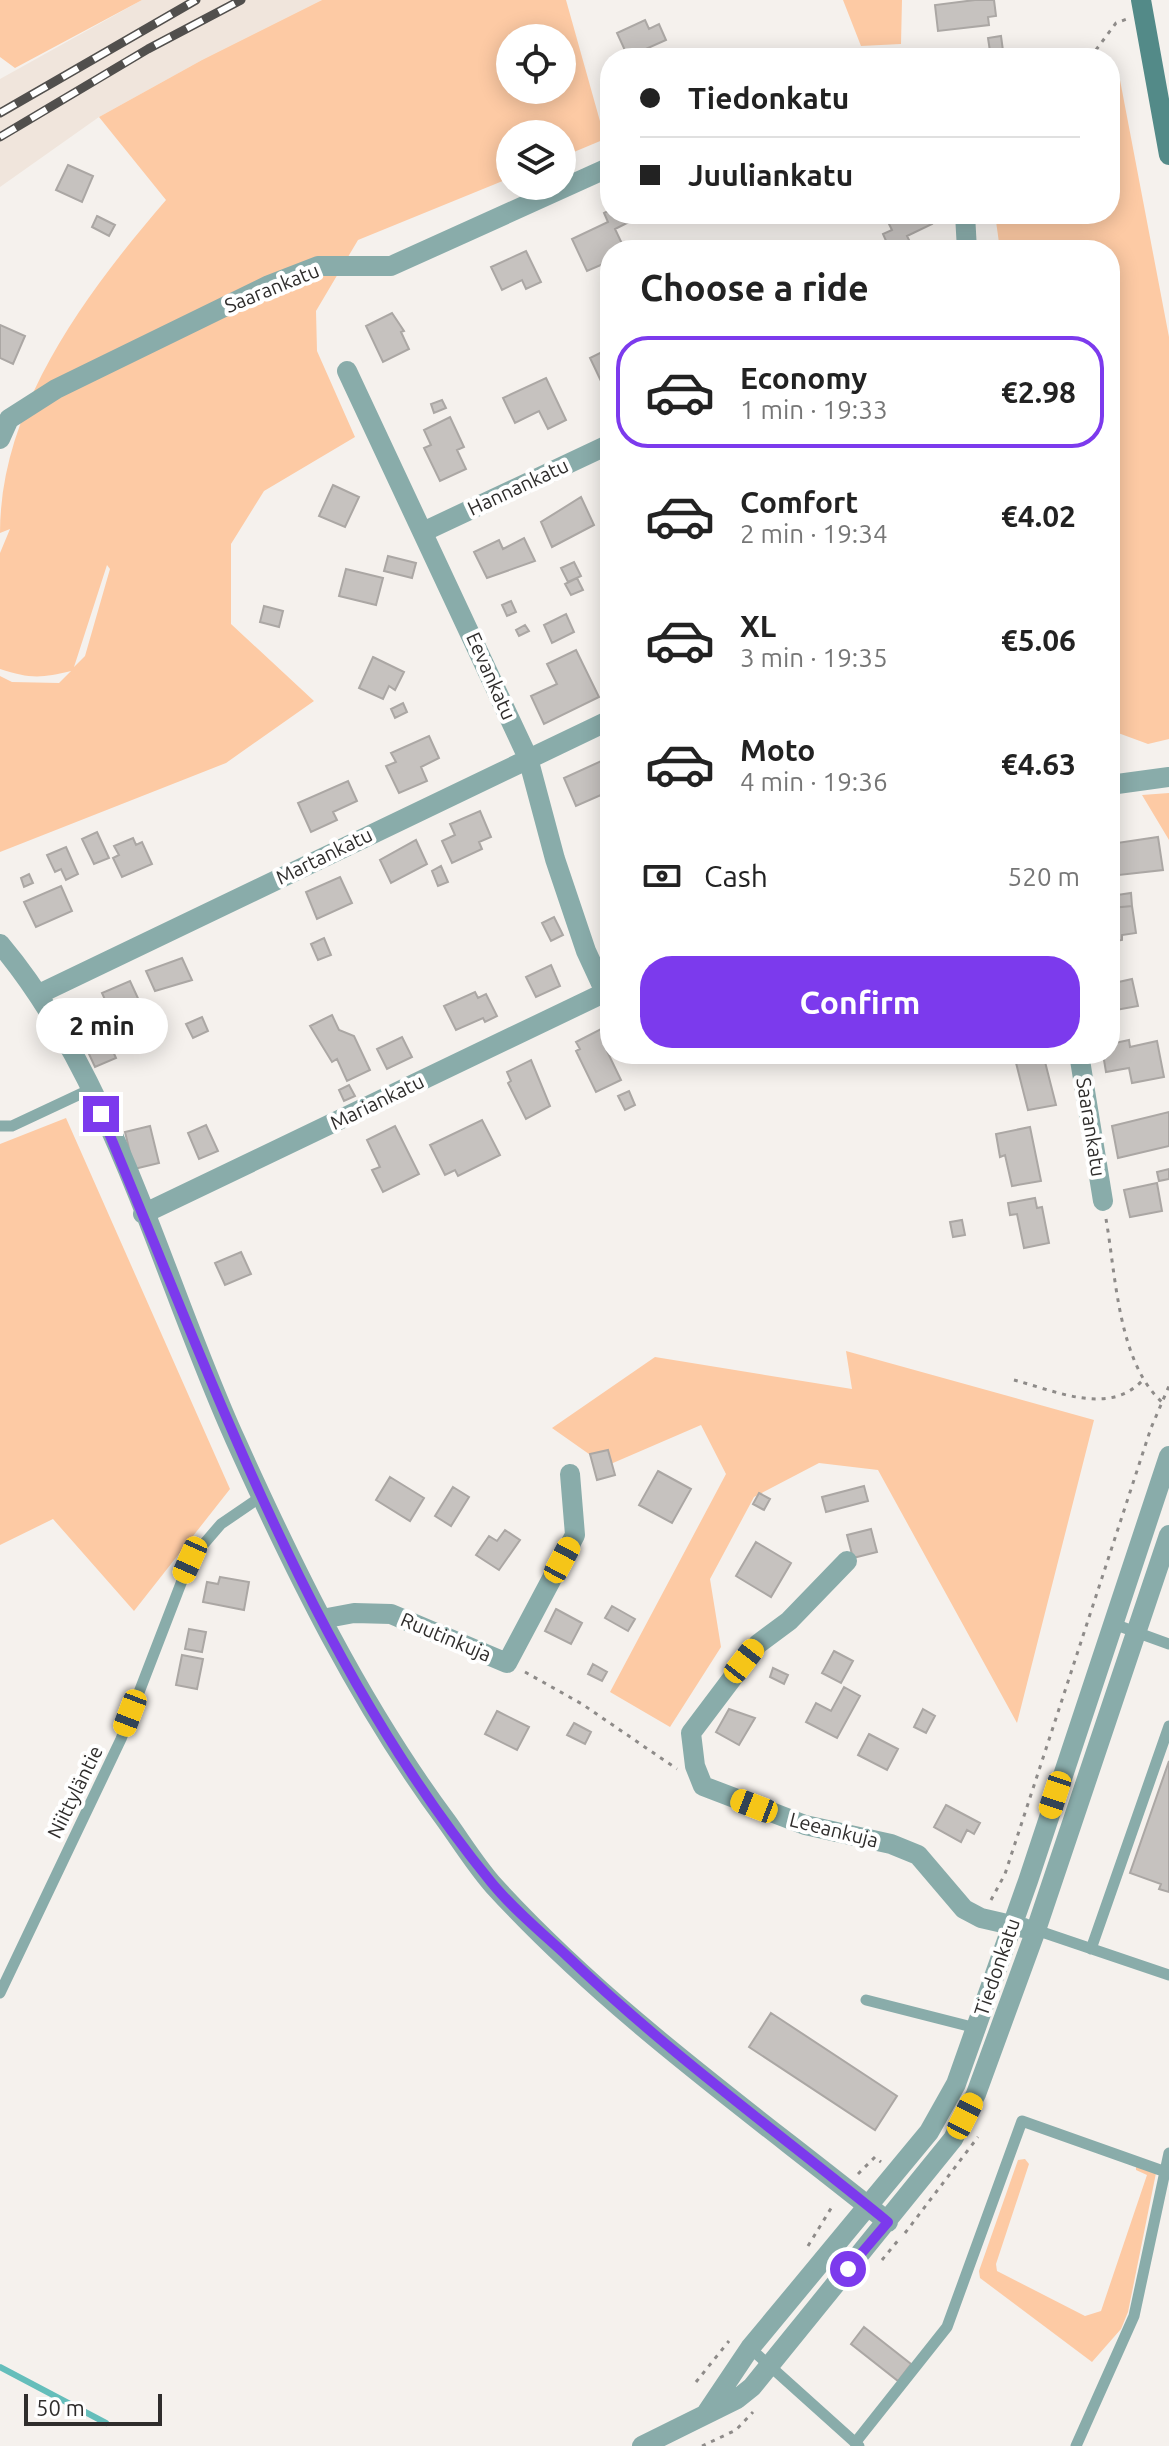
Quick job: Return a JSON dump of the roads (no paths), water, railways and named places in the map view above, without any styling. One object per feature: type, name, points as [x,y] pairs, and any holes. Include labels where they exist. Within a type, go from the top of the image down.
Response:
[{"type":"main road","points":[[1141,0],[1169,155]]},
{"type":"street","name":"Saarankatu","points":[[0,439],[9,419],[56,389],[269,285],[318,266],[391,266],[600,172]]},
{"type":"street","name":"Eevankatu","points":[[347,371],[425,531],[528,758],[555,859],[586,951],[600,976]]},
{"type":"street","name":"Hannankatu","points":[[425,531],[600,449]]},
{"type":"street","name":"Martankatu","points":[[39,994],[600,725]]},
{"type":"street","points":[[1120,784],[1169,777]]},
{"type":"street","points":[[0,944],[39,994],[91,1089],[234,1437],[322,1619],[397,1754],[493,1884],[633,2021],[888,2222]]},
{"type":"street","name":"Mariankatu","points":[[143,1214],[600,995]]},
{"type":"street","name":"Saarankatu","points":[[1081,1064],[1103,1201]]},
{"type":"street","name":"Tiedonkatu","points":[[706,2414],[750,2348],[929,2132],[956,2084],[1169,1456]]},
{"type":"street","name":"Ruutinkuja","points":[[322,1619],[354,1613],[391,1614],[507,1663],[575,1535],[570,1474]]},
{"type":"street","name":"Tiedonkatu","points":[[642,2446],[737,2399],[888,2222],[953,2139],[976,2094],[1036,1930],[1169,1535]]},
{"type":"street","name":"Leeankuja","points":[[847,1561],[789,1621],[758,1644],[691,1733],[695,1766],[703,1786],[805,1825],[891,1844],[918,1855],[964,1909],[981,1918],[1036,1930]]},
{"type":"lane","points":[[0,1126],[12,1126],[91,1089]]},
{"type":"lane","name":"Niittyläntie","points":[[0,1993],[121,1739],[190,1560],[221,1524],[262,1496]]},
{"type":"lane","points":[[1111,1623],[1169,1644]]},
{"type":"lane","points":[[1091,1949],[1169,1726]]},
{"type":"lane","points":[[1036,1930],[1169,1975]]},
{"type":"lane","points":[[866,2000],[976,2028]]},
{"type":"lane","points":[[750,2348],[857,2444],[947,2327],[1022,2121],[1163,2171]]},
{"type":"lane","points":[[1076,2446],[1134,2316],[1169,2153]]},
{"type":"waterway","points":[[0,2367],[106,2423]]},
{"type":"railway","points":[[0,113],[196,0]]},
{"type":"railway","points":[[0,137],[148,49],[241,0]]}]
